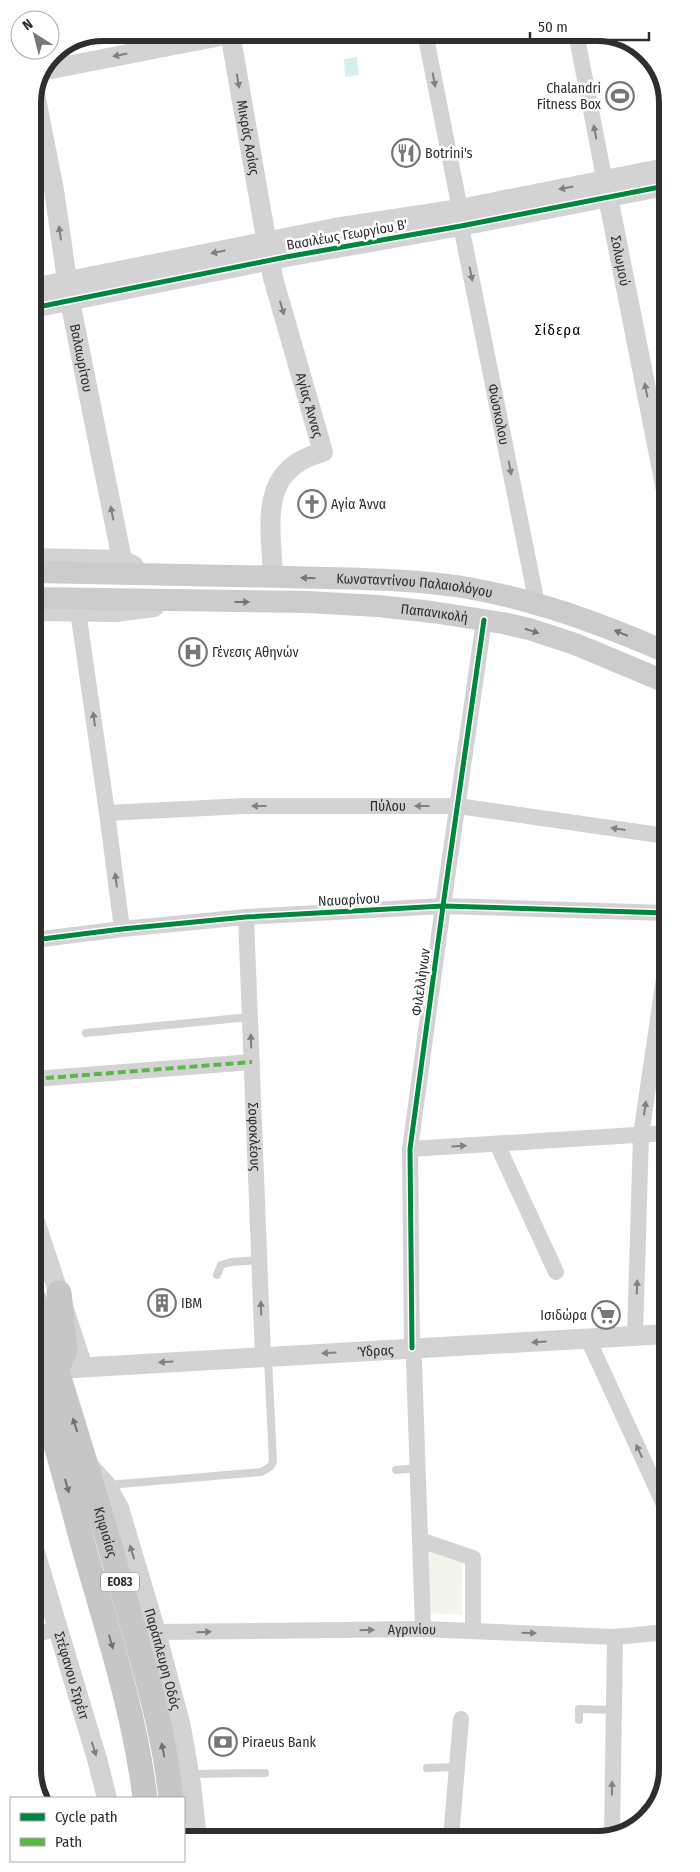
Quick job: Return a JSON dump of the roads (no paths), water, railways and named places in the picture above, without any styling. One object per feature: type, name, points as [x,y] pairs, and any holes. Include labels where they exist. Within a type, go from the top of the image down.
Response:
[{"type":"main road","name":"Κωνσταντίνου Παλαιολόγου","points":[[41,572],[272,577],[430,584],[467,588],[537,604],[608,627],[659,649]]},
{"type":"main road","name":"Παπανικολή","points":[[41,598],[307,602],[378,606],[512,625],[575,644],[659,679]]},
{"type":"main road","points":[[46,1370],[65,1350],[59,1294]]},
{"type":"main road","name":"Κηφισίας","points":[[41,1340],[46,1370],[49,1417],[119,1670],[138,1753],[145,1797]]},
{"type":"main road","name":"Κηφισίας","points":[[46,1370],[86,1463],[143,1662],[172,1797]]},
{"type":"main road","points":[[143,1662],[156,1632]]},
{"type":"street","points":[[52,69],[192,41]]},
{"type":"street","name":"Μικράς Ασίας","points":[[233,41],[268,251]]},
{"type":"street","name":"Φώσκολου","points":[[427,41],[537,604]]},
{"type":"street","name":"Σολωμού","points":[[578,41],[659,455]]},
{"type":"street","name":"Βαλαωρίτου","points":[[41,124],[54,190],[66,281],[122,560]]},
{"type":"street","name":"Βασιλέως Γεωργίου Β'","points":[[606,189],[659,170]]},
{"type":"street","name":"Βασιλέως Γεωργίου Β'","points":[[41,306],[70,301],[268,251],[335,228],[460,218],[606,189],[659,186]]},
{"type":"street","name":"Βασιλέως Γεωργίου Β'","points":[[41,286],[268,251]]},
{"type":"street","name":"Αγίας Άννας","points":[[268,251],[323,452],[311,455],[295,463],[282,476],[274,493],[271,511],[272,577]]},
{"type":"street","name":"Κωνσταντίνου Παλαιολόγου","points":[[41,558],[122,560],[154,575]]},
{"type":"street","name":"Παπανικολή","points":[[41,611],[116,612],[194,601]]},
{"type":"street","points":[[78,611],[122,929]]},
{"type":"street","name":"Φιλελλήνων","points":[[423,1629],[413,1355],[410,1149],[484,620]]},
{"type":"street","name":"Πύλου","points":[[107,813],[245,806],[458,806],[659,835]]},
{"type":"street","name":"Ναυαρίνου","points":[[41,939],[246,917],[443,906],[659,913]]},
{"type":"street","name":"Σοφοκλέους","points":[[246,917],[259,1260],[266,1357]]},
{"type":"street","points":[[636,1336],[641,1135],[659,1013]]},
{"type":"street","points":[[41,1079],[252,1062]]},
{"type":"street","points":[[410,1149],[659,1134]]},
{"type":"street","points":[[497,1144],[556,1272]]},
{"type":"street","points":[[41,1239],[83,1367]]},
{"type":"street","name":"Ύδρας","points":[[46,1370],[266,1357],[413,1355],[659,1335]]},
{"type":"street","points":[[588,1339],[659,1494]]},
{"type":"street","name":"Παράπλευρη Οδός","points":[[86,1463],[106,1485],[119,1508],[156,1632],[181,1727],[190,1774],[196,1831]]},
{"type":"street","points":[[420,1540],[473,1558],[473,1632]]},
{"type":"street","name":"Στέφανου Στρέιτ","points":[[41,1573],[98,1759],[108,1797]]},
{"type":"street","points":[[41,1633],[57,1628]]},
{"type":"street","name":"Αγρινίου","points":[[156,1632],[423,1629],[615,1637],[659,1633]]},
{"type":"street","points":[[612,1829],[615,1637]]},
{"type":"street","points":[[452,1831],[461,1719]]},
{"type":"lane","points":[[86,1033],[250,1017]]},
{"type":"lane","points":[[217,1275],[221,1265],[231,1262],[259,1260]]},
{"type":"lane","points":[[106,1485],[262,1472],[267,1470],[273,1462],[266,1357]]},
{"type":"lane","points":[[396,1470],[418,1468]]},
{"type":"lane","points":[[579,1720],[579,1709],[613,1710]]},
{"type":"lane","points":[[427,1768],[457,1767]]},
{"type":"lane","points":[[190,1774],[265,1773]]},
{"type":"place","name":"Chalandri Fitness Box","points":[[620,96]]},
{"type":"place","name":"Botrini's","points":[[406,153]]},
{"type":"place","name":"Αγία Άννα","points":[[312,504]]},
{"type":"place","name":"Γένεσις Αθηνών","points":[[193,652]]},
{"type":"place","name":"IBM","points":[[162,1303]]},
{"type":"place","name":"Ισιδώρα","points":[[606,1315]]},
{"type":"place","name":"Piraeus Bank","points":[[223,1742]]},
{"type":"district","name":"Σίδερα","points":[[558,330]]}]
